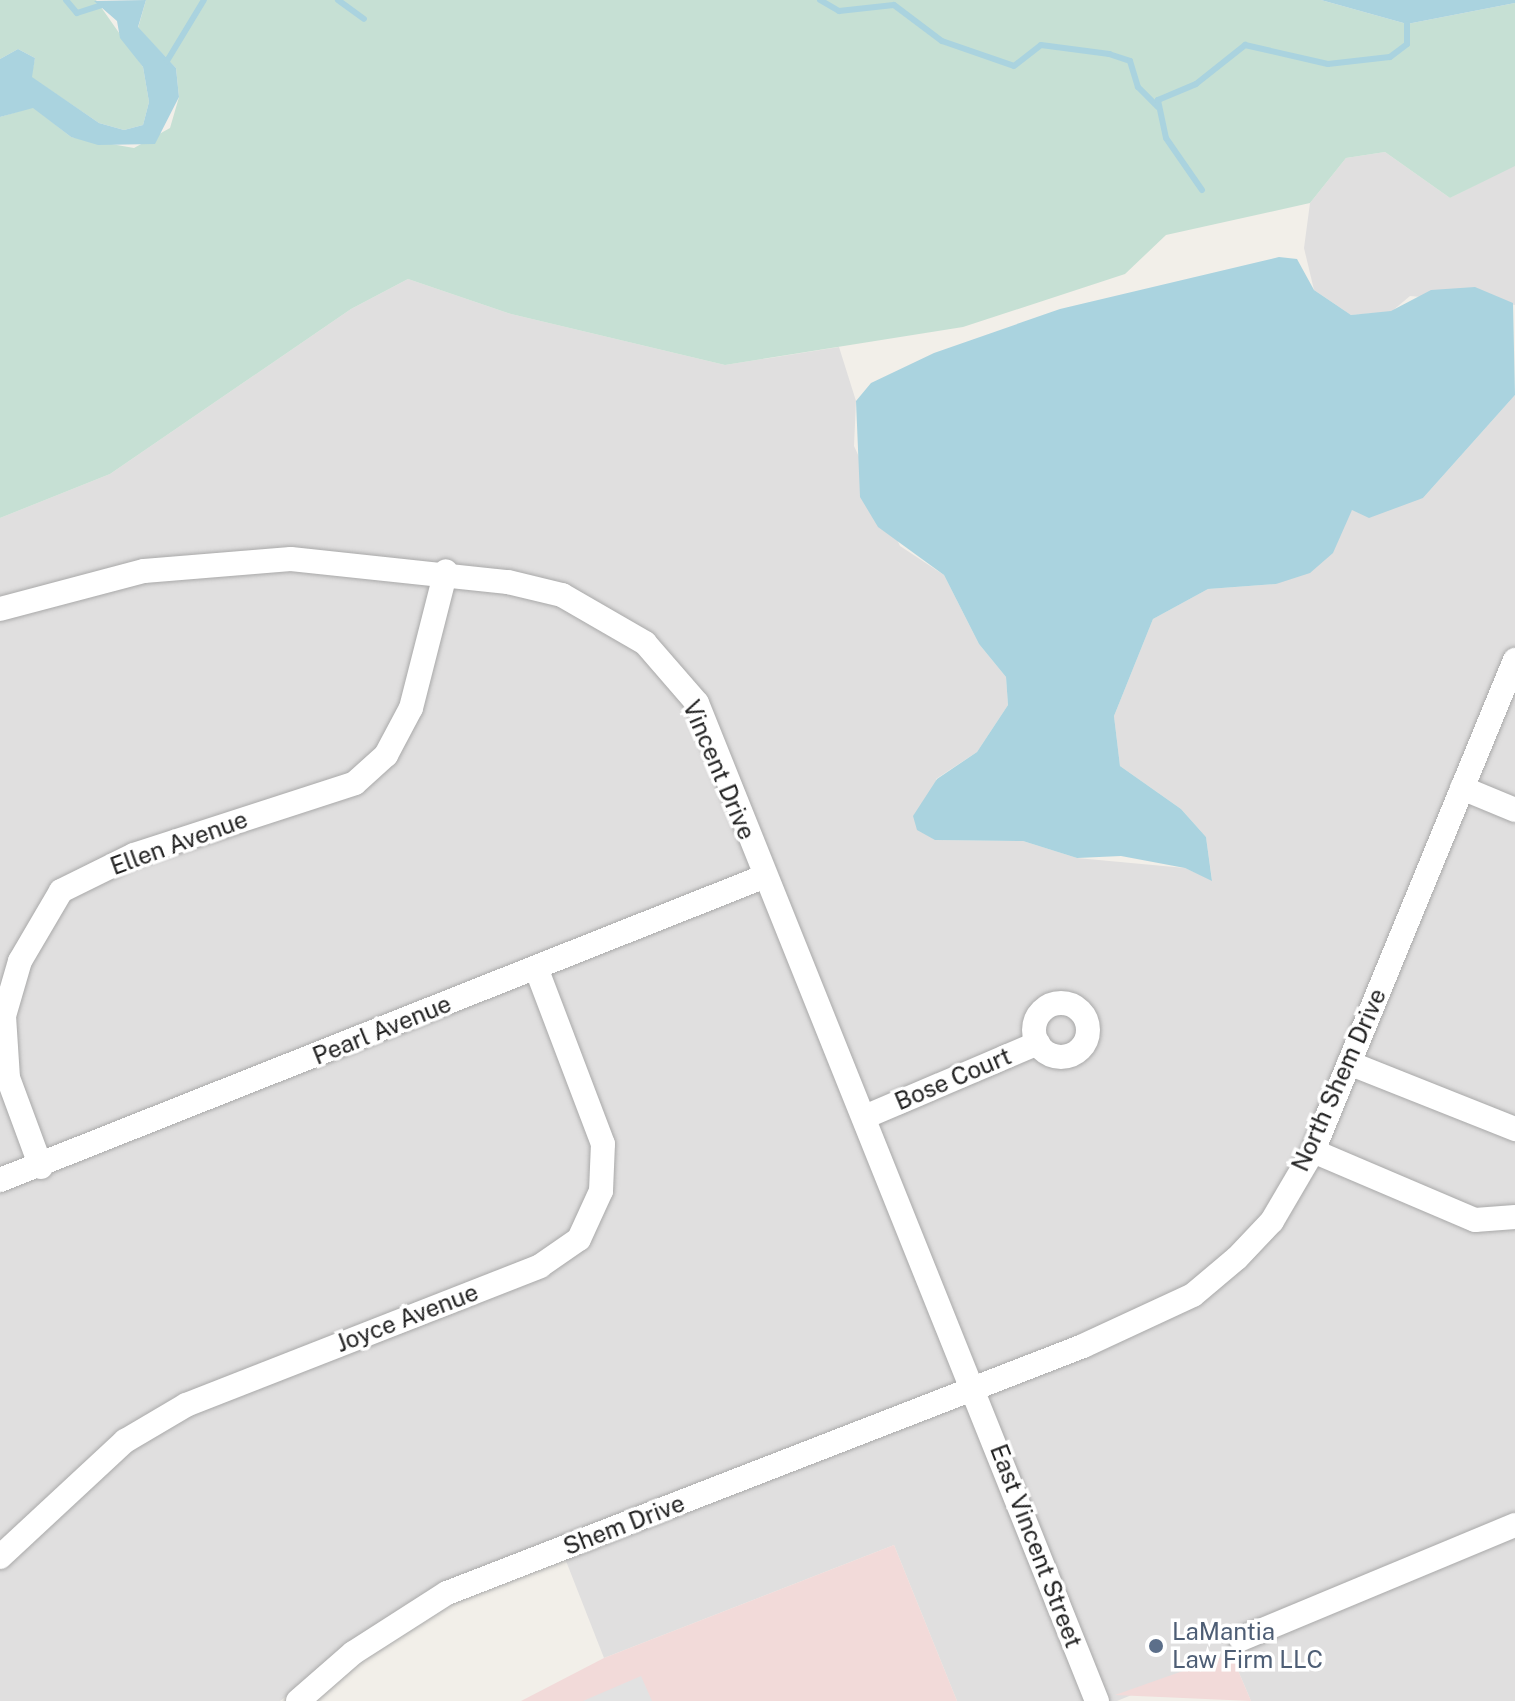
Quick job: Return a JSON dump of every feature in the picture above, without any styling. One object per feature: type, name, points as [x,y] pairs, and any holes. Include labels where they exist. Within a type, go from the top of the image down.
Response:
[{"type":"street","name":"Vincent Drive","points":[[0,609],[207,562],[291,559],[446,571],[562,595],[645,643],[697,703],[763,877],[867,1116],[975,1390]]},
{"type":"street","name":"Ellen Avenue","points":[[41,1167],[8,1078],[4,1016],[20,961],[61,891],[134,855],[355,783],[386,755],[411,708],[446,571]]},
{"type":"street","name":"North Shem Drive","points":[[975,1390],[1193,1295],[1272,1221],[1313,1151],[1515,660]]},
{"type":"street","points":[[1462,788],[1515,810]]},
{"type":"street","name":"Pearl Avenue","points":[[0,1180],[41,1167],[763,877]]},
{"type":"street","name":"Joyce Avenue","points":[[0,1557],[125,1441],[186,1405],[540,1266],[579,1239],[601,1191],[603,1144],[536,968]]},
{"type":"street","name":"Bose Court","points":[[867,1116],[1038,1043]]},
{"type":"street","points":[[1349,1063],[1515,1129]]},
{"type":"street","points":[[1313,1151],[1475,1220],[1515,1217]]},
{"type":"street","name":"Shem Drive","points":[[298,1701],[353,1653],[447,1593],[975,1390]]},
{"type":"street","name":"East Vincent Street","points":[[975,1390],[1097,1701]]},
{"type":"street","points":[[1241,1639],[1515,1525]]},
{"type":"shaded area","points":[[1385,152],[1450,198],[1515,165],[1515,305],[1410,296],[1391,312],[1351,315],[1314,290],[1304,248],[1310,203],[1346,158]]},
{"type":"shaded area","points":[[408,279],[511,314],[725,365],[839,347],[856,401],[854,446],[900,546],[944,575],[979,644],[1006,677],[1008,705],[977,752],[936,779],[935,840],[1023,841],[1077,858],[1185,868],[1212,880],[1206,837],[1181,809],[1120,766],[1114,716],[1153,619],[1208,589],[1276,584],[1352,510],[1423,498],[1515,395],[1515,1701],[1251,1701],[1231,1654],[1117,1701],[957,1701],[894,1545],[604,1658],[557,1538],[406,1604],[280,1701],[0,1701],[0,518],[110,474],[351,309]]},
{"type":"shaded area","points":[[894,1545],[957,1701],[521,1701],[604,1658]]},
{"type":"shaded area","points":[[1231,1654],[1251,1701],[1115,1695]]},
{"type":"shaded area","points":[[641,1676],[652,1701],[583,1701]]},
{"type":"green space","points":[[0,0],[96,0],[143,67],[149,102],[143,125],[124,130],[99,123],[31,77],[35,58],[18,49],[0,59]]},
{"type":"green space","points":[[146,0],[1321,0],[1407,24],[1515,3],[1515,166],[1450,198],[1385,152],[1346,158],[1310,203],[1166,235],[1125,274],[963,327],[725,365],[511,314],[408,279],[351,309],[110,474],[0,518],[0,117],[33,107],[71,137],[134,148],[170,128],[179,97],[176,68],[138,28]]},
{"type":"water","points":[[146,0],[138,27],[176,68],[179,97],[155,144],[98,145],[71,137],[33,108],[0,117],[0,59],[18,49],[35,58],[32,77],[99,123],[124,130],[143,125],[149,102],[143,67],[120,38],[117,21],[94,1]]},
{"type":"water","points":[[1321,0],[1515,0],[1515,3],[1407,24]]},
{"type":"water","points":[[1279,257],[1297,259],[1314,290],[1351,315],[1391,311],[1431,290],[1475,287],[1513,303],[1515,395],[1423,498],[1369,518],[1352,510],[1333,553],[1310,573],[1276,584],[1208,589],[1153,619],[1114,716],[1120,766],[1181,809],[1206,837],[1212,881],[1185,868],[1121,856],[1077,858],[1023,841],[935,840],[917,830],[913,816],[937,779],[977,752],[1008,705],[1006,677],[979,644],[944,575],[878,527],[860,497],[856,401],[871,383],[934,353],[1060,309]]},
{"type":"waterway","points":[[66,0],[77,13],[101,5]]},
{"type":"waterway","points":[[167,61],[204,0]]},
{"type":"waterway","points":[[338,0],[364,19]]},
{"type":"waterway","points":[[820,0],[839,11],[894,5],[942,41],[1014,66],[1041,45],[1109,54],[1130,61],[1138,87],[1158,107]]},
{"type":"waterway","points":[[1202,190],[1166,138],[1158,100],[1196,84],[1245,45],[1328,64],[1390,57],[1407,44],[1407,24]]},
{"type":"place","name":"LaMantia Law Firm LLC","points":[[1156,1646]]}]
